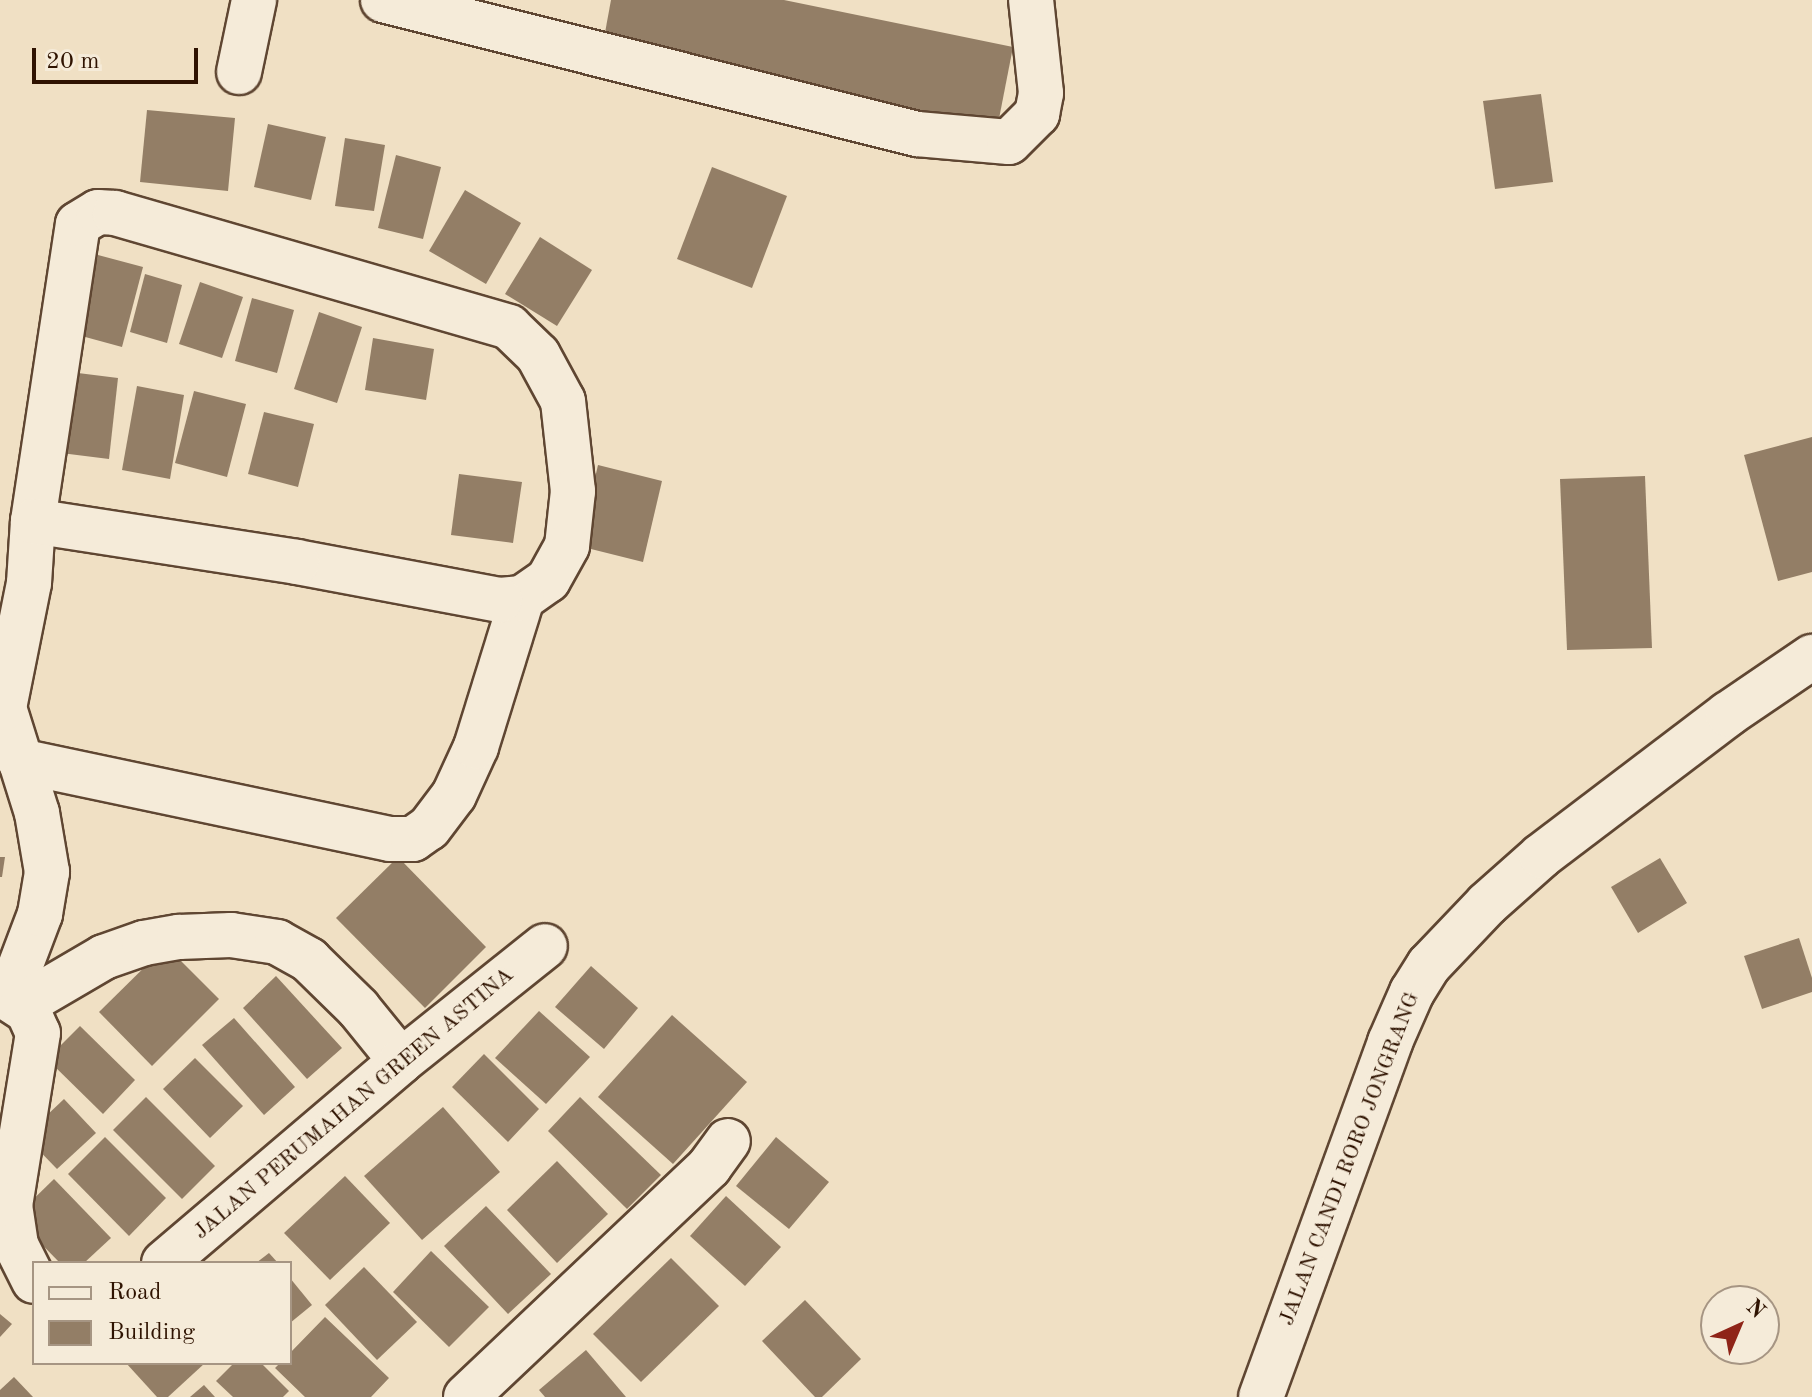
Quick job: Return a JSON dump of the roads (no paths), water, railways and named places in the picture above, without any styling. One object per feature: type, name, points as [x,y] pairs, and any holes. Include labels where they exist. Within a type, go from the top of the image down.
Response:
[{"type":"street","points":[[239,72],[254,0]]},
{"type":"street","points":[[383,0],[917,134],[1009,142],[1037,114],[1041,93],[1031,0]]},
{"type":"street","points":[[10,998],[40,914],[47,872],[37,813],[2,707],[29,583],[33,521],[78,224],[98,212],[115,213],[509,327],[538,355],[563,401],[573,491],[567,546],[548,580],[522,598],[500,600],[297,562],[33,521]]},
{"type":"street","points":[[20,761],[390,839],[413,839],[429,828],[454,795],[476,747],[522,598]]},
{"type":"street","name":"JALAN CANDI RORO JONGRANG","points":[[1261,1397],[1376,1078],[1412,992],[1429,965],[1487,904],[1603,806],[1812,657]]},
{"type":"street","points":[[10,998],[144,943],[231,935],[277,942],[309,960],[358,1008],[401,1061]]},
{"type":"street","name":"JALAN PERUMAHAN GREEN ASTINA","points":[[166,1261],[401,1061],[545,946]]},
{"type":"street","points":[[10,998],[36,1025],[38,1041],[11,1185],[11,1225],[23,1264],[32,1278]]},
{"type":"street","points":[[466,1397],[709,1167],[728,1141]]}]
